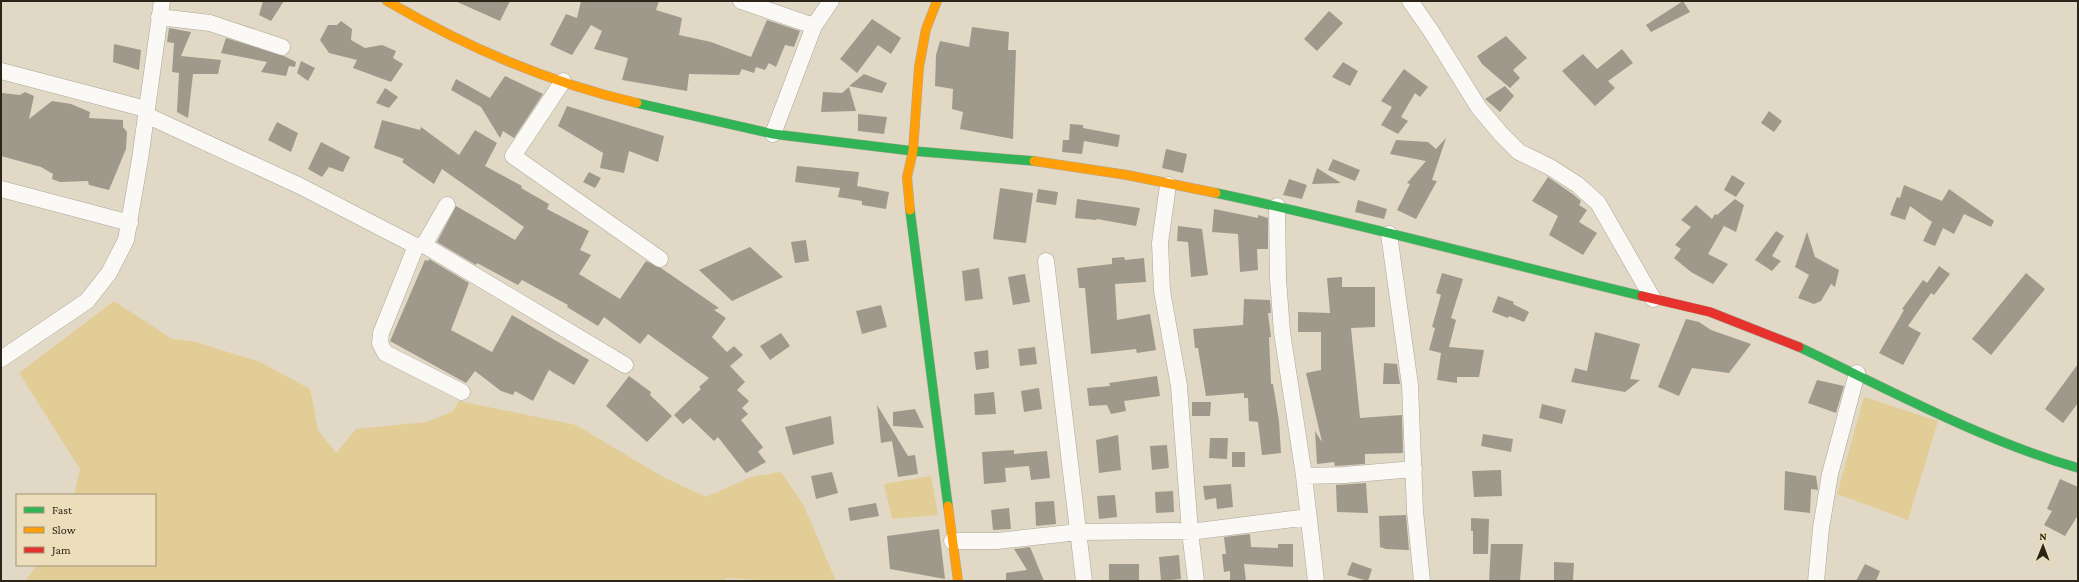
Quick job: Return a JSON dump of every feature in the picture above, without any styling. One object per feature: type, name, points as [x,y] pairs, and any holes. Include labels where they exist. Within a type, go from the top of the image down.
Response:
[{"type":"main road","points":[[387,1],[425,23],[485,52],[603,95],[773,134],[913,152],[990,156],[1070,165],[1127,175],[1168,185],[1277,206],[1389,234],[1428,242],[1506,264],[1710,312],[1787,340],[1956,422],[2040,457],[2078,468]]},
{"type":"main road","points":[[937,1],[926,29],[919,67],[913,152],[907,177],[915,257],[958,581]]},
{"type":"street","points":[[741,1],[814,26]]},
{"type":"street","points":[[773,134],[814,26],[831,1]]},
{"type":"street","points":[[1410,1],[1431,31],[1479,108],[1501,134],[1520,152],[1550,167],[1578,186],[1598,203],[1653,299]]},
{"type":"street","points":[[1,359],[54,322],[74,312],[91,297],[109,273],[126,240],[130,223],[160,9],[210,23],[282,47]]},
{"type":"street","points":[[1,70],[146,112],[420,246],[625,364]]},
{"type":"street","points":[[563,81],[512,156],[660,259]]},
{"type":"street","points":[[1168,185],[1160,243],[1162,291],[1179,386],[1190,532],[1196,581]]},
{"type":"street","points":[[1,188],[130,223]]},
{"type":"street","points":[[447,205],[420,246],[381,332],[380,343],[385,353],[462,392]]},
{"type":"street","points":[[1277,206],[1278,279],[1282,332],[1304,476],[1316,581]]},
{"type":"street","points":[[1389,234],[1408,363],[1422,581]]},
{"type":"street","points":[[1046,261],[1084,581]]},
{"type":"street","points":[[1816,581],[1821,528],[1830,474],[1857,373]]},
{"type":"street","points":[[1304,476],[1344,475],[1414,469]]},
{"type":"street","points":[[952,541],[997,540],[1079,532],[1190,532],[1309,517]]},
{"type":"shaded area","points":[[114,301],[172,339],[192,341],[260,362],[310,389],[318,430],[336,453],[356,429],[427,422],[453,411],[459,401],[576,425],[663,477],[706,497],[751,477],[781,472],[804,506],[836,581],[778,581],[726,578],[724,581],[25,581],[36,566],[156,566],[156,494],[74,494],[80,469],[19,373]]},
{"type":"shaded area","points":[[1864,397],[1938,421],[1908,520],[1837,494]]},
{"type":"shaded area","points":[[931,476],[938,515],[892,519],[884,484]]},
{"type":"building","points":[[263,1],[284,1],[271,21],[259,15]]},
{"type":"building","points":[[455,1],[510,1],[500,21]]},
{"type":"building","points":[[581,1],[659,1],[656,10],[682,18],[679,35],[711,42],[751,57],[767,20],[800,31],[794,47],[785,45],[776,67],[769,63],[765,70],[756,67],[754,73],[742,69],[739,75],[689,74],[687,91],[622,80],[628,58],[594,49],[602,31],[591,25],[572,55],[550,45],[566,14],[577,18]]},
{"type":"building","points":[[1683,1],[1690,12],[1651,32],[1646,25]]},
{"type":"building","points":[[1329,11],[1343,23],[1317,51],[1304,39]]},
{"type":"building","points":[[872,19],[901,38],[891,54],[878,45],[857,73],[840,59]]},
{"type":"building","points":[[341,21],[352,29],[351,40],[365,48],[382,45],[396,51],[393,58],[403,64],[391,82],[353,68],[357,60],[329,53],[320,40],[328,25],[337,25]]},
{"type":"building","points":[[972,27],[1009,32],[1008,50],[1016,50],[1013,139],[960,129],[963,112],[952,109],[953,89],[935,86],[936,55],[940,41],[969,47]]},
{"type":"building","points":[[169,28],[191,32],[181,56],[221,60],[218,74],[193,74],[188,118],[177,112],[179,73],[172,72],[174,43],[167,42]]},
{"type":"building","points":[[1506,36],[1527,58],[1513,70],[1520,78],[1510,88],[1482,64],[1477,56]]},
{"type":"building","points":[[226,38],[284,56],[296,62],[295,67],[289,66],[286,76],[261,72],[267,62],[221,53]]},
{"type":"building","points":[[114,44],[141,50],[139,70],[113,62]]},
{"type":"building","points":[[1622,49],[1633,63],[1608,81],[1615,88],[1595,106],[1562,71],[1583,54],[1597,69]]},
{"type":"building","points":[[301,61],[315,68],[308,81],[297,73]]},
{"type":"building","points":[[1343,62],[1358,71],[1350,86],[1332,77]]},
{"type":"building","points":[[1404,69],[1428,87],[1420,97],[1415,93],[1401,117],[1408,121],[1398,134],[1381,125],[1392,107],[1381,101]]},
{"type":"building","points":[[864,74],[887,83],[882,93],[849,86]]},
{"type":"building","points":[[505,76],[543,94],[514,138],[503,131],[500,138],[481,107],[451,90],[456,79],[490,98]]},
{"type":"building","points":[[1505,86],[1514,96],[1500,112],[1485,99]]},
{"type":"building","points":[[849,87],[856,111],[821,112],[823,92],[842,93]]},
{"type":"building","points":[[385,88],[398,97],[389,108],[376,103]]},
{"type":"building","points":[[25,92],[34,96],[29,119],[52,101],[71,104],[90,112],[89,118],[123,120],[123,127],[127,132],[126,149],[109,190],[89,185],[88,181],[60,182],[52,179],[53,174],[41,167],[1,156],[2,93],[20,95]]},
{"type":"building","points":[[567,106],[664,136],[658,162],[629,151],[624,173],[600,168],[603,153],[558,126]]},
{"type":"building","points":[[1769,111],[1782,121],[1774,132],[1761,123]]},
{"type":"building","points":[[858,114],[887,117],[884,134],[858,131]]},
{"type":"building","points":[[382,120],[420,130],[421,127],[459,155],[475,130],[497,143],[485,166],[522,186],[521,188],[549,204],[547,209],[589,231],[580,250],[591,255],[579,274],[620,299],[646,261],[661,268],[719,308],[714,310],[726,318],[712,337],[727,352],[734,346],[743,355],[730,366],[745,382],[737,390],[749,401],[742,408],[748,414],[741,420],[763,447],[758,452],[766,462],[746,473],[718,437],[714,441],[690,418],[683,424],[674,415],[701,389],[699,387],[709,378],[648,334],[640,344],[604,317],[598,326],[567,307],[568,305],[522,280],[518,285],[477,263],[476,265],[437,242],[456,206],[515,240],[524,227],[442,169],[434,184],[402,162],[404,159],[374,148]]},
{"type":"building","points":[[277,122],[298,133],[291,152],[268,140]]},
{"type":"building","points":[[1070,124],[1083,125],[1083,128],[1120,135],[1118,147],[1084,141],[1082,154],[1062,152],[1063,140],[1069,140]]},
{"type":"building","points":[[1446,138],[1432,180],[1437,181],[1416,219],[1397,210],[1410,184],[1407,183],[1426,161],[1390,154],[1396,140],[1428,142],[1436,149]]},
{"type":"building","points":[[321,142],[350,157],[343,172],[329,167],[322,177],[308,169]]},
{"type":"building","points":[[1166,149],[1187,154],[1183,173],[1162,168]]},
{"type":"building","points":[[1333,159],[1360,170],[1355,181],[1328,170]]},
{"type":"building","points":[[797,166],[859,172],[857,186],[889,192],[886,209],[862,205],[862,201],[838,197],[840,188],[795,182]]},
{"type":"building","points":[[1317,168],[1341,183],[1312,184]]},
{"type":"building","points":[[589,172],[601,178],[595,188],[583,182]]},
{"type":"building","points":[[1732,175],[1745,183],[1736,197],[1724,190]]},
{"type":"building","points":[[1548,177],[1574,195],[1581,201],[1579,205],[1587,210],[1579,222],[1597,233],[1583,255],[1549,235],[1558,216],[1532,201]]},
{"type":"building","points":[[1289,179],[1307,185],[1302,199],[1283,195]]},
{"type":"building","points":[[1904,185],[1942,201],[1949,189],[1994,221],[1991,227],[1964,214],[1954,234],[1943,228],[1935,246],[1923,241],[1932,222],[1910,206],[1905,220],[1890,215],[1897,197],[1900,198]]},
{"type":"building","points":[[1000,188],[1033,193],[1026,243],[993,239]]},
{"type":"building","points":[[1038,189],[1058,192],[1056,205],[1036,202]]},
{"type":"building","points":[[1077,199],[1140,208],[1136,226],[1097,219],[1075,218]]},
{"type":"building","points":[[1735,199],[1744,205],[1736,232],[1724,226],[1708,254],[1728,264],[1713,284],[1691,272],[1674,258],[1681,249],[1675,245],[1691,227],[1681,220],[1696,205],[1712,219],[1715,214],[1717,215]]},
{"type":"building","points":[[1358,200],[1387,209],[1384,219],[1355,212]]},
{"type":"building","points":[[1214,209],[1258,218],[1258,215],[1268,218],[1268,249],[1257,249],[1258,270],[1240,272],[1238,234],[1212,232]]},
{"type":"building","points":[[1178,226],[1202,229],[1208,275],[1191,277],[1188,242],[1177,241]]},
{"type":"building","points":[[1776,231],[1784,236],[1772,256],[1781,261],[1772,271],[1755,260]]},
{"type":"building","points":[[1807,232],[1815,257],[1839,270],[1835,287],[1831,284],[1821,301],[1814,304],[1798,298],[1809,275],[1795,267]]},
{"type":"building","points":[[806,240],[809,261],[795,263],[791,242]]},
{"type":"building","points":[[750,247],[783,277],[732,301],[699,270]]},
{"type":"building","points":[[1124,257],[1125,260],[1144,258],[1146,282],[1115,284],[1117,320],[1150,314],[1156,350],[1137,353],[1136,349],[1091,354],[1085,288],[1079,288],[1077,268],[1112,264],[1112,258]]},
{"type":"building","points":[[429,259],[469,283],[451,330],[492,352],[512,315],[589,360],[574,385],[549,370],[533,401],[515,391],[513,395],[501,391],[475,371],[466,383],[390,341],[425,260],[428,261]]},
{"type":"building","points":[[1939,266],[1950,274],[1934,295],[1931,293],[1908,326],[1921,333],[1903,365],[1879,353],[1904,310],[1902,309],[1923,280],[1927,283]]},
{"type":"building","points":[[979,268],[983,299],[965,301],[962,271]]},
{"type":"building","points":[[1442,273],[1463,279],[1451,318],[1456,320],[1449,347],[1484,350],[1479,377],[1457,377],[1457,383],[1437,380],[1441,353],[1429,350],[1435,328],[1432,327],[1441,295],[1436,293]]},
{"type":"building","points":[[2026,273],[2045,289],[1991,355],[1972,339]]},
{"type":"building","points":[[1025,274],[1030,302],[1013,305],[1008,277]]},
{"type":"building","points":[[1342,277],[1342,287],[1375,287],[1375,327],[1351,328],[1360,418],[1402,415],[1403,453],[1365,454],[1365,464],[1335,466],[1334,462],[1317,464],[1315,431],[1322,442],[1306,373],[1321,370],[1321,332],[1298,332],[1298,312],[1330,313],[1327,278]]},
{"type":"building","points":[[1498,296],[1514,302],[1513,304],[1529,312],[1524,322],[1509,316],[1508,318],[1492,312]]},
{"type":"building","points":[[1244,299],[1270,300],[1271,313],[1268,313],[1271,337],[1269,337],[1271,384],[1273,384],[1279,421],[1281,453],[1262,455],[1258,422],[1249,421],[1248,398],[1244,398],[1244,393],[1206,396],[1198,348],[1195,348],[1193,329],[1243,325]]},
{"type":"building","points":[[881,305],[887,327],[862,334],[856,311]]},
{"type":"building","points":[[1686,319],[1699,322],[1711,330],[1751,344],[1729,373],[1692,368],[1679,396],[1658,387]]},
{"type":"building","points":[[1595,332],[1640,344],[1630,379],[1640,380],[1625,392],[1571,382],[1575,368],[1587,371]]},
{"type":"building","points":[[781,333],[790,346],[770,360],[760,346]]},
{"type":"building","points":[[1035,347],[1037,364],[1020,366],[1018,349]]},
{"type":"building","points":[[988,350],[989,368],[976,370],[974,352]]},
{"type":"building","points":[[1384,363],[1397,364],[1400,384],[1383,384]]},
{"type":"building","points":[[2078,364],[2078,403],[2063,423],[2045,409]]},
{"type":"building","points":[[629,376],[651,392],[650,395],[672,416],[647,442],[606,406]]},
{"type":"building","points":[[1157,376],[1160,396],[1124,401],[1126,411],[1111,414],[1107,405],[1089,406],[1087,388],[1110,386],[1109,383]]},
{"type":"building","points":[[1817,380],[1844,386],[1836,413],[1808,403]]},
{"type":"building","points":[[1039,388],[1042,409],[1024,412],[1021,391]]},
{"type":"building","points":[[994,392],[996,414],[975,415],[974,394]]},
{"type":"building","points":[[1192,402],[1211,402],[1210,416],[1192,416]]},
{"type":"building","points":[[1542,404],[1566,410],[1562,424],[1539,418]]},
{"type":"building","points":[[877,405],[908,456],[915,455],[918,474],[898,477],[892,441],[881,443]]},
{"type":"building","points":[[915,409],[924,428],[893,426],[893,412]]},
{"type":"building","points":[[831,416],[834,444],[793,455],[785,427]]},
{"type":"building","points":[[1483,434],[1513,439],[1511,452],[1481,446]]},
{"type":"building","points":[[1118,435],[1121,470],[1099,473],[1096,440]]},
{"type":"building","points":[[1210,438],[1228,438],[1227,459],[1209,458]]},
{"type":"building","points":[[1167,445],[1169,468],[1152,470],[1150,446]]},
{"type":"building","points":[[1014,450],[1014,454],[1047,451],[1050,478],[1031,480],[1029,466],[1005,468],[1006,482],[984,484],[982,452]]},
{"type":"building","points":[[1232,452],[1245,452],[1245,467],[1232,467]]},
{"type":"building","points":[[1501,470],[1502,496],[1474,497],[1472,471]]},
{"type":"building","points":[[1785,471],[1816,476],[1818,490],[1811,489],[1810,513],[1784,510]]},
{"type":"building","points":[[832,472],[838,493],[816,499],[811,476]]},
{"type":"building","points":[[2060,479],[2078,487],[2078,515],[2065,536],[2044,525],[2052,511],[2047,509]]},
{"type":"building","points":[[1366,483],[1368,513],[1337,512],[1336,485]]},
{"type":"building","points":[[1231,484],[1233,507],[1217,509],[1216,498],[1205,500],[1203,486]]},
{"type":"building","points":[[1173,491],[1174,512],[1156,513],[1155,492]]},
{"type":"building","points":[[1115,495],[1117,517],[1099,519],[1097,496]]},
{"type":"building","points":[[1054,501],[1056,524],[1036,526],[1035,502]]},
{"type":"building","points":[[876,503],[879,516],[850,521],[848,508]]},
{"type":"building","points":[[1009,508],[1011,529],[993,530],[991,510]]},
{"type":"building","points":[[1406,515],[1409,550],[1386,549],[1380,547],[1379,516]]},
{"type":"building","points":[[1471,518],[1489,519],[1488,554],[1473,554],[1473,531],[1471,531]]},
{"type":"building","points":[[939,529],[945,579],[890,569],[887,536]]},
{"type":"building","points":[[1250,534],[1251,547],[1278,548],[1278,544],[1293,544],[1293,567],[1244,564],[1246,581],[1230,581],[1230,571],[1224,572],[1222,554],[1226,554],[1224,537]]},
{"type":"building","points":[[1491,544],[1523,544],[1520,581],[1489,581]]},
{"type":"building","points":[[1030,547],[1044,581],[1006,581],[1006,573],[1027,570],[1014,549]]},
{"type":"building","points":[[1179,555],[1181,579],[1161,581],[1159,557]]},
{"type":"building","points":[[1352,562],[1372,569],[1368,581],[1347,575]]},
{"type":"building","points":[[1554,562],[1574,563],[1573,580],[1554,580]]},
{"type":"building","points":[[1109,564],[1139,564],[1139,581],[1109,581]]},
{"type":"building","points":[[1865,564],[1880,571],[1876,581],[1856,581]]},
{"type":"traffic: fast","points":[[637,103],[773,134],[913,151],[1034,161]]},
{"type":"traffic: fast","points":[[1216,193],[1376,230],[1642,296]]},
{"type":"traffic: fast","points":[[910,210],[948,506]]},
{"type":"traffic: fast","points":[[1799,347],[1971,429],[2042,457],[2078,468]]},
{"type":"traffic: slow","points":[[387,1],[446,33],[508,61],[572,85],[637,103]]},
{"type":"traffic: slow","points":[[910,210],[907,177],[913,151],[919,67],[926,29],[937,1]]},
{"type":"traffic: slow","points":[[1034,161],[1127,175],[1216,193]]},
{"type":"traffic: slow","points":[[948,506],[958,581]]},
{"type":"traffic: jam","points":[[1642,296],[1710,312],[1799,347]]}]
